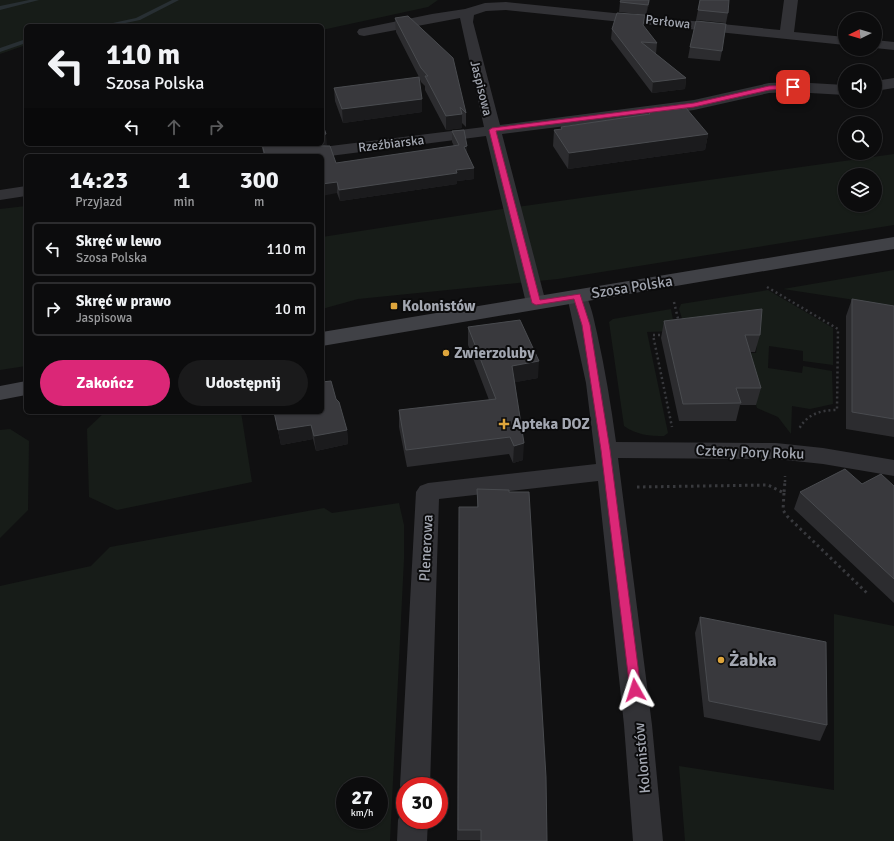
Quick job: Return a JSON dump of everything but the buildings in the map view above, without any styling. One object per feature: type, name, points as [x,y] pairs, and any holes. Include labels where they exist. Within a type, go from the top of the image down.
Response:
[{"type":"street","points":[[787,34],[791,0]]},
{"type":"street","name":"Perłowa","points":[[364,32],[432,18],[467,14],[486,7],[588,6],[838,40]]},
{"type":"street","name":"Jaspisowa","points":[[467,14],[466,22],[536,303]]},
{"type":"street","points":[[882,45],[894,46]]},
{"type":"street","points":[[882,85],[894,83]]},
{"type":"street","name":"Rzeźbiarska","points":[[306,154],[694,105],[769,88],[793,87],[838,90]]},
{"type":"street","points":[[0,195],[24,191]]},
{"type":"street","name":"Szosa Polska","points":[[324,339],[894,243]]},
{"type":"street","name":"Kolonistów","points":[[577,296],[586,325],[612,457],[634,675],[648,841]]},
{"type":"street","points":[[0,393],[24,388]]},
{"type":"street","name":"Cztery Pory Roku","points":[[612,457],[677,449],[747,449],[794,452],[894,468]]},
{"type":"street","name":"Plenerowa","points":[[415,777],[428,492],[612,457]]},
{"type":"street","points":[[412,841],[413,829]]},
{"type":"path","points":[[766,287],[838,329],[837,410],[820,412],[808,416],[798,429],[794,452],[785,476],[783,510],[787,516],[867,593]]},
{"type":"path","points":[[674,302],[680,328]]},
{"type":"path","points":[[667,335],[653,335],[677,449]]},
{"type":"path","points":[[612,457],[629,487],[768,485],[784,493]]},
{"type":"shaded area","points":[[0,0],[438,0],[428,7],[324,30],[324,24],[24,24],[24,46],[0,54]]},
{"type":"shaded area","points":[[894,154],[894,225],[558,279],[358,299],[324,308],[324,237],[502,209],[851,160],[882,160],[882,156]]},
{"type":"shaded area","points":[[24,206],[24,366],[0,370],[0,209]]},
{"type":"shaded area","points":[[894,270],[894,306],[783,289]]},
{"type":"shaded area","points":[[768,290],[833,328],[833,365],[803,361],[803,351],[769,346],[768,368],[802,373],[803,366],[832,371],[833,404],[810,409],[792,406],[791,434],[778,417],[757,408],[741,353],[756,353],[759,325],[686,331],[679,309],[681,304]]},
{"type":"shaded area","points":[[671,309],[675,331],[647,332],[668,433],[664,436],[654,436],[633,431],[624,426],[609,322],[613,319]]},
{"type":"shaded area","points":[[103,414],[241,414],[252,482],[117,510],[89,497],[87,429]]},
{"type":"shaded area","points":[[10,429],[29,441],[28,510],[0,538],[0,430]]},
{"type":"shaded area","points":[[399,503],[404,525],[404,559],[390,841],[0,841],[0,586],[91,566],[110,547],[324,508],[332,513]]},
{"type":"shaded area","points":[[834,614],[894,626],[894,841],[685,841],[679,766],[834,790]]},
{"type":"waterway","points":[[0,8],[36,0]]},
{"type":"waterway","points":[[112,24],[138,19],[176,0]]},
{"type":"waterway","points":[[0,50],[24,42]]},
{"type":"place","name":"Kolonistów","points":[[394,306]]},
{"type":"place","name":"Zwierzoluby","points":[[446,353]]},
{"type":"place","name":"Apteka DOZ","points":[[504,424]]},
{"type":"place","name":"Żabka","points":[[721,660]]},
{"type":"route","points":[[635,690],[606,450],[586,325],[577,296],[536,303],[492,130],[694,105],[769,88],[793,87]]}]
